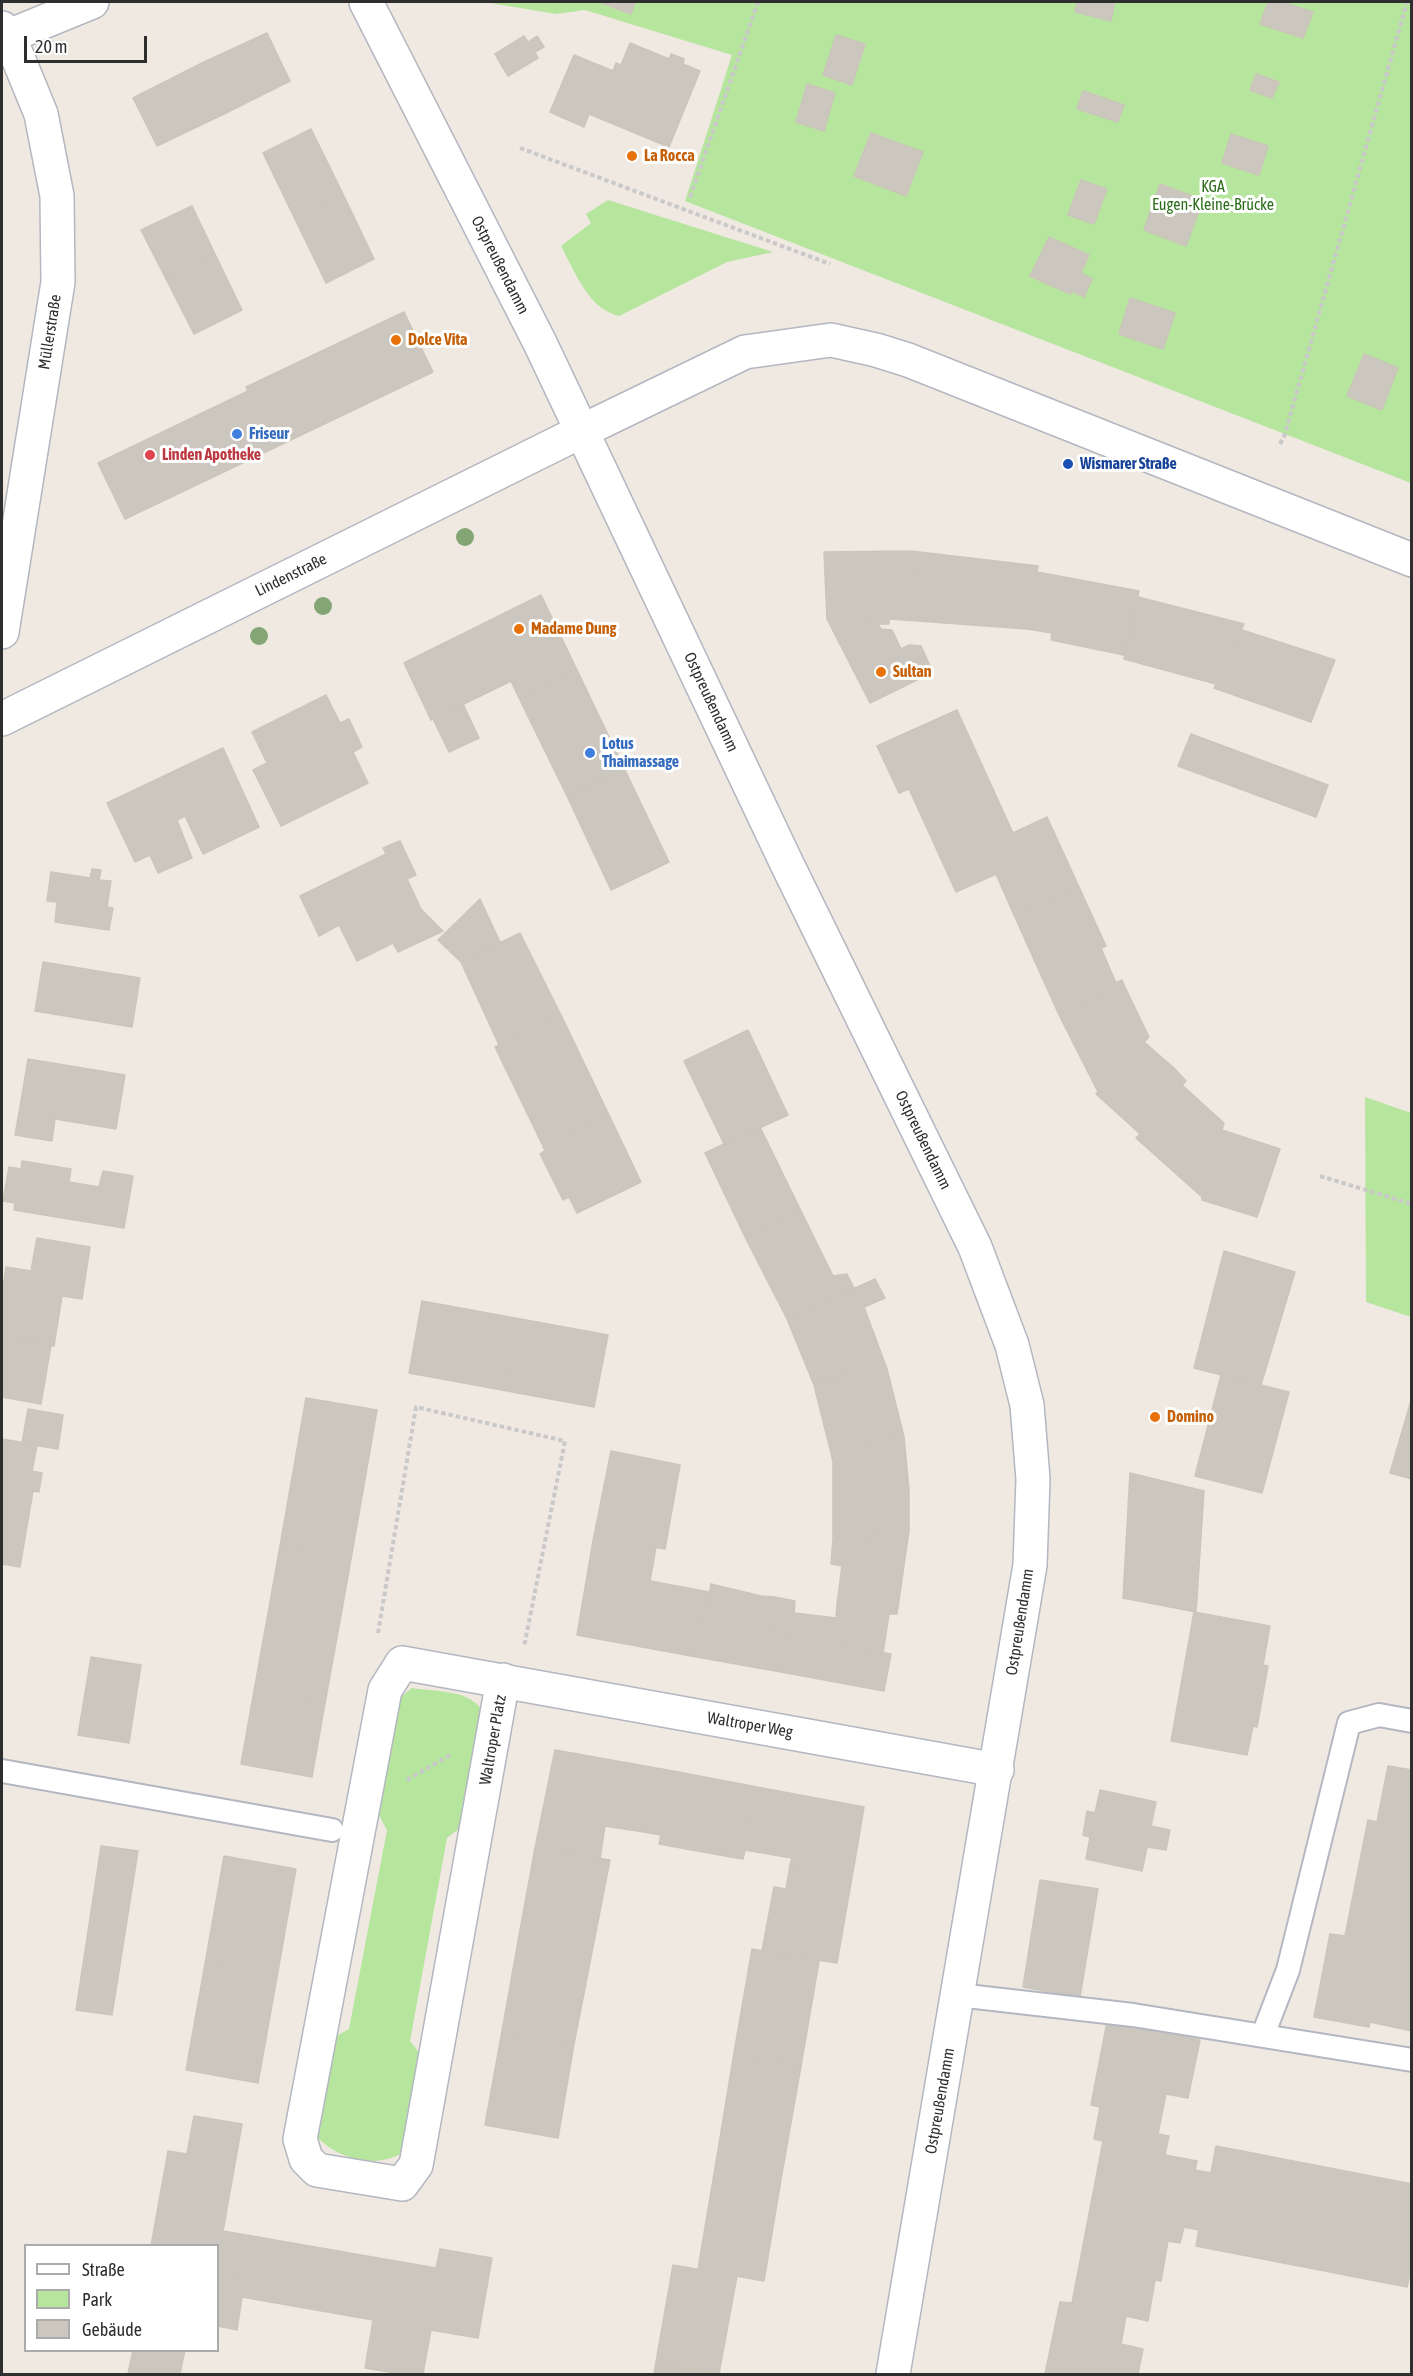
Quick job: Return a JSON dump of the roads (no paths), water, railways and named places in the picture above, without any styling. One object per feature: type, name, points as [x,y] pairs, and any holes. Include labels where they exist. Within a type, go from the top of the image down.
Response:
[{"type":"main road","name":"Müllerstraße","points":[[2,632],[58,282],[57,196],[40,114],[5,32],[92,2]]},
{"type":"main road","name":"Ostpreußendamm","points":[[366,2],[582,431],[801,892],[975,1247],[1012,1345],[1027,1405],[1033,1479],[1030,1565],[893,2374]]},
{"type":"main road","points":[[582,431],[745,352],[831,340],[847,342],[908,360],[1412,560]]},
{"type":"main road","name":"Lindenstraße","points":[[2,719],[582,431]]},
{"type":"main road","name":"Waltroper Platz","points":[[402,1663],[503,1680],[416,2165],[402,2184],[317,2170],[306,2159],[300,2139],[385,1690],[402,1663]]},
{"type":"main road","name":"Waltroper Weg","points":[[503,1680],[997,1770]]},
{"type":"lane","points":[[1263,2035],[1288,1970],[1349,1723],[1379,1715],[1412,1721]]},
{"type":"lane","points":[[2,1771],[332,1830]]},
{"type":"lane","points":[[958,1995],[1133,2015],[1412,2060]]},
{"type":"place","name":"La Rocca","points":[[632,156]]},
{"type":"place","name":"Dolce Vita","points":[[396,340]]},
{"type":"place","name":"Friseur","points":[[237,434]]},
{"type":"place","name":"Linden Apotheke","points":[[150,455]]},
{"type":"place","name":"Wismarer Straße","points":[[1068,464]]},
{"type":"place","name":"Madame Dung","points":[[519,629]]},
{"type":"place","name":"Sultan","points":[[881,672]]},
{"type":"place","name":"Lotus Thaimassage","points":[[590,753]]},
{"type":"place","name":"Domino","points":[[1155,1417]]},
{"type":"park label","name":"KGA Eugen-Kleine-Brücke","points":[[1213,196]]}]
